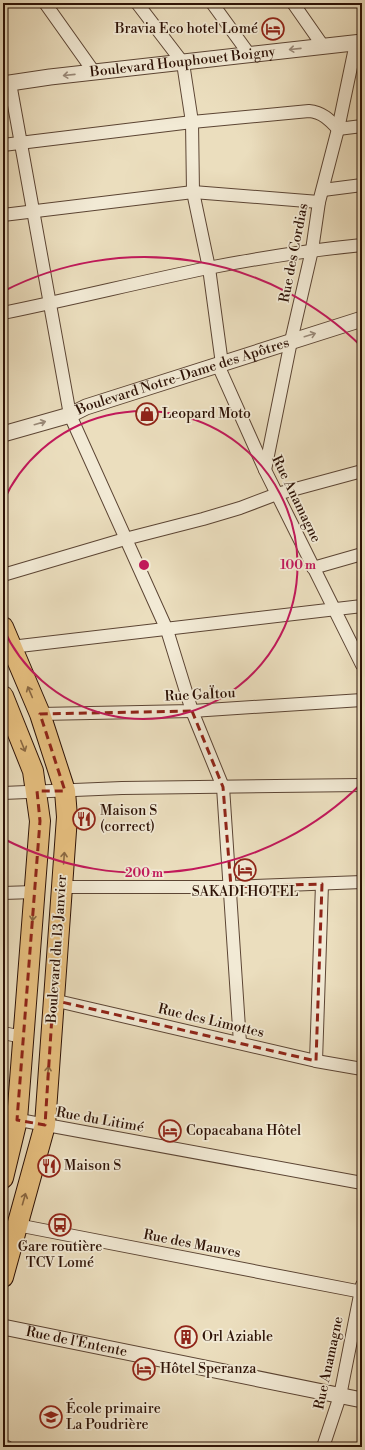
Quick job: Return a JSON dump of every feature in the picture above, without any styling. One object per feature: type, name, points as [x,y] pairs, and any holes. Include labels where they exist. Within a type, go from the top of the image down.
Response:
[{"type":"highway","name":"Boulevard du 13 Janvier","points":[[3,627],[40,714],[65,790],[67,817],[45,1125],[3,1277]]},
{"type":"highway","name":"Boulevard du 13 Janvier","points":[[3,1178],[10,1119],[23,1037],[40,821],[33,771],[5,706]]},
{"type":"street","points":[[45,3],[94,72]]},
{"type":"street","points":[[137,3],[184,62]]},
{"type":"street","points":[[212,3],[249,54]]},
{"type":"street","points":[[293,3],[323,46]]},
{"type":"street","name":"Boulevard Houphouet Boigny","points":[[7,84],[50,77],[359,42]]},
{"type":"street","name":"Rue des Cordias","points":[[265,470],[291,341],[312,250],[319,202],[359,42]]},
{"type":"street","name":"Rue Anamagne","points":[[184,62],[192,122],[193,192],[209,268],[220,364],[265,470],[362,665]]},
{"type":"street","points":[[7,84],[21,144],[70,415],[167,630],[192,711],[224,787],[240,1043]]},
{"type":"street","points":[[3,145],[192,122],[309,111],[330,119],[338,129],[362,126]]},
{"type":"street","points":[[323,190],[362,185]]},
{"type":"street","points":[[3,215],[193,192],[319,202]]},
{"type":"street","points":[[3,313],[209,268],[312,250],[362,245]]},
{"type":"street","name":"Boulevard Notre-Dame des Apôtres","points":[[3,434],[70,415],[86,408],[362,319]]},
{"type":"street","points":[[3,575],[210,516],[277,494],[362,471]]},
{"type":"street","points":[[313,568],[362,554]]},
{"type":"street","points":[[11,647],[167,630],[362,606]]},
{"type":"street","name":"Rue GaÏtou","points":[[40,714],[192,711],[362,700]]},
{"type":"street","points":[[3,793],[65,790],[362,785]]},
{"type":"street","points":[[62,887],[230,887],[362,882]]},
{"type":"street","points":[[316,1061],[322,884]]},
{"type":"street","points":[[3,893],[34,892]]},
{"type":"street","name":"Rue des Limottes","points":[[53,1000],[316,1061],[362,1069]]},
{"type":"street","points":[[3,1033],[23,1037]]},
{"type":"street","name":"Rue du Litimé","points":[[10,1119],[362,1183]]},
{"type":"street","name":"Rue des Mauves","points":[[17,1225],[361,1289]]},
{"type":"street","name":"Rue Anamagne","points":[[324,1447],[340,1396],[361,1289]]},
{"type":"street","name":"Rue de l'Entente","points":[[3,1327],[362,1400]]},
{"type":"street","points":[[3,1446],[7,1447]]},
{"type":"highlighted area","points":[[192,711],[223,787],[231,887],[322,884],[316,1061],[53,1000],[45,1125],[17,1120],[40,821],[37,791],[65,791],[40,714]]},
{"type":"place","name":"Bravia Eco hotel Lomé","points":[[273,29]]},
{"type":"place","name":"Leopard Moto","points":[[147,414]]},
{"type":"place","name":"Maison S (correct)","points":[[84,819]]},
{"type":"place","name":"SAKADI HOTEL","points":[[245,870]]},
{"type":"place","name":"Copacabana Hôtel","points":[[170,1131]]},
{"type":"place","name":"Maison S","points":[[49,1166]]},
{"type":"place","name":"Gare routière TCV Lomé","points":[[60,1225]]},
{"type":"place","name":"Orl Aziable","points":[[186,1337]]},
{"type":"place","name":"Hôtel Speranza","points":[[144,1369]]},
{"type":"place","name":"École primaire La Poudrière","points":[[51,1417]]}]
